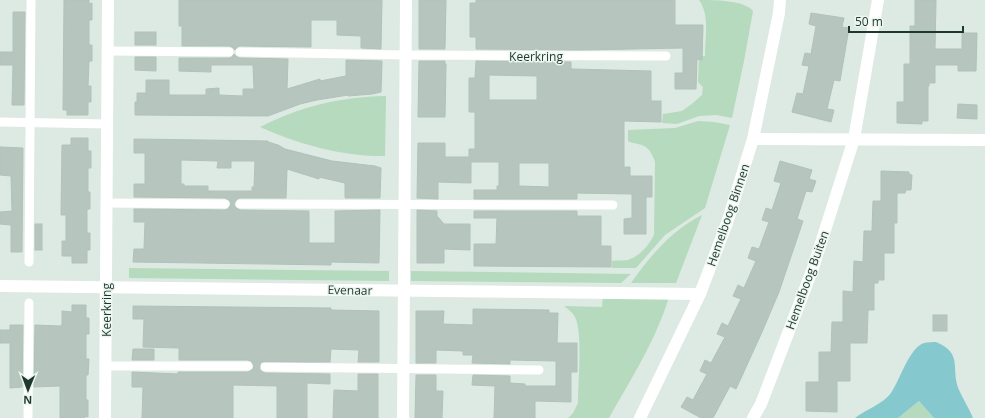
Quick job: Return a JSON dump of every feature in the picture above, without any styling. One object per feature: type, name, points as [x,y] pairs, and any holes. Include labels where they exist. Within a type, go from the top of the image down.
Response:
[{"type":"street","name":"Keerkring","points":[[105,418],[108,0]]},
{"type":"street","points":[[403,418],[406,0]]},
{"type":"street","name":"Hemelboog Binnen","points":[[640,418],[700,294],[727,223],[753,139],[776,28],[780,0]]},
{"type":"street","name":"Hemelboog Buiten","points":[[753,418],[761,404],[813,268],[854,139],[878,0]]},
{"type":"street","points":[[753,139],[985,140]]},
{"type":"street","name":"Evenaar","points":[[0,286],[700,294]]},
{"type":"lane","points":[[29,262],[31,0]]},
{"type":"lane","points":[[108,51],[229,52]]},
{"type":"lane","name":"Keerkring","points":[[240,52],[405,55],[666,56]]},
{"type":"lane","points":[[0,122],[107,124]]},
{"type":"lane","points":[[107,203],[225,204]]},
{"type":"lane","points":[[240,204],[612,205]]},
{"type":"lane","points":[[28,418],[29,303]]},
{"type":"lane","points":[[105,366],[248,366]]},
{"type":"lane","points":[[265,366],[539,370]]},
{"type":"green space","points":[[699,0],[736,3],[749,7],[753,11],[732,118],[716,115],[699,116],[677,124],[662,123],[663,114],[682,111],[702,95],[703,87],[698,82],[699,56],[705,56],[706,20],[705,13]]},
{"type":"green space","points":[[386,96],[385,156],[369,156],[337,152],[305,144],[260,127],[291,113],[321,104],[353,98]]},
{"type":"green space","points":[[698,121],[730,125],[705,208],[665,235],[636,268],[612,268],[612,261],[628,260],[640,253],[650,243],[654,235],[655,162],[651,153],[646,147],[628,141],[628,130],[675,128]]},
{"type":"green space","points":[[702,215],[676,283],[631,283],[662,244],[681,228]]},
{"type":"green space","points":[[129,268],[389,271],[389,281],[129,278]]},
{"type":"green space","points":[[411,271],[631,274],[621,283],[411,281]]},
{"type":"green space","points":[[603,296],[669,297],[664,313],[650,344],[609,418],[568,418],[573,413],[578,403],[580,358],[579,334],[575,317],[564,306],[602,307]]},
{"type":"green space","points":[[919,401],[934,418],[898,418]]},
{"type":"water","points":[[936,342],[950,351],[953,357],[959,390],[973,418],[934,418],[919,401],[898,418],[855,418],[888,397],[909,358],[919,346],[924,343]]},
{"type":"building","points":[[64,0],[89,0],[89,4],[92,3],[92,20],[89,20],[89,45],[92,45],[92,61],[89,61],[88,86],[91,86],[91,102],[88,102],[88,115],[67,115],[67,110],[63,110]]},
{"type":"building","points":[[179,0],[382,0],[381,49],[361,48],[361,36],[337,35],[337,20],[311,20],[311,47],[240,46],[235,50],[229,46],[182,46],[182,26],[179,26]]},
{"type":"building","points":[[419,0],[446,0],[445,49],[419,49]]},
{"type":"building","points":[[476,0],[675,0],[675,25],[703,25],[702,60],[697,59],[696,89],[675,89],[675,73],[683,73],[683,48],[581,50],[476,49],[476,37],[470,37],[470,3],[476,3]]},
{"type":"building","points":[[915,0],[936,0],[935,49],[962,49],[962,33],[977,33],[976,71],[958,71],[958,65],[935,65],[935,83],[929,83],[928,86],[928,121],[922,121],[922,124],[897,123],[897,102],[904,102],[904,64],[910,64],[910,26],[915,26]]},
{"type":"building","points":[[13,12],[25,12],[24,105],[12,105],[13,65],[0,65],[0,52],[13,52]]},
{"type":"building","points":[[811,13],[844,18],[842,27],[849,28],[840,81],[834,80],[827,109],[834,110],[831,122],[792,112],[797,93],[803,94],[809,66],[802,65],[805,53],[811,54],[816,26],[809,24]]},
{"type":"building","points":[[135,32],[156,32],[156,45],[135,45]]},
{"type":"building","points":[[234,54],[240,58],[288,59],[287,89],[320,79],[320,81],[346,76],[346,60],[382,61],[381,92],[317,100],[300,104],[268,116],[135,115],[137,93],[146,93],[146,80],[169,80],[169,95],[206,95],[206,89],[219,88],[219,95],[243,96],[243,89],[254,89],[253,65],[211,65],[211,72],[179,71],[179,58],[229,58]]},
{"type":"building","points":[[135,57],[156,57],[156,71],[135,70]]},
{"type":"building","points":[[419,61],[445,61],[445,117],[418,117]]},
{"type":"building","points":[[476,61],[571,62],[571,69],[651,71],[651,101],[661,101],[661,122],[624,121],[624,167],[630,167],[630,176],[652,176],[652,197],[646,197],[646,234],[624,234],[624,219],[632,218],[632,194],[577,193],[577,199],[474,199],[474,190],[497,190],[497,186],[499,186],[499,162],[471,162],[471,183],[438,182],[438,199],[417,198],[418,143],[445,143],[445,157],[469,157],[469,149],[475,149],[475,112],[469,112],[469,78],[475,78]],"holes":[[[489,75],[537,76],[537,100],[489,100]],[[519,163],[549,163],[549,187],[519,186]]]},
{"type":"building","points":[[958,104],[977,105],[977,119],[957,118]]},
{"type":"building","points":[[71,138],[88,138],[88,151],[91,151],[91,168],[88,168],[90,209],[87,209],[87,233],[90,233],[90,250],[87,250],[87,263],[72,263],[72,256],[62,256],[62,241],[66,241],[66,215],[61,215],[62,145],[71,145]]},
{"type":"building","points":[[134,139],[268,141],[285,149],[332,161],[381,168],[380,198],[345,198],[345,183],[319,177],[319,179],[287,169],[286,198],[240,198],[237,199],[234,204],[235,207],[240,210],[309,211],[309,243],[335,243],[335,211],[380,210],[379,263],[331,262],[331,265],[133,262],[134,249],[144,249],[145,222],[134,222],[134,209],[225,210],[228,209],[231,204],[230,201],[225,198],[134,197],[134,184],[145,184],[145,153],[134,153]],"holes":[[[181,160],[218,161],[217,168],[231,168],[231,161],[255,161],[254,187],[252,187],[252,191],[208,191],[208,186],[184,186],[184,184],[181,184]]]},
{"type":"building","points":[[0,147],[23,148],[22,252],[11,252],[11,225],[0,224],[0,212],[12,211],[11,176],[0,175]]},
{"type":"building","points":[[780,161],[812,170],[809,179],[816,181],[812,192],[806,191],[797,219],[803,221],[779,292],[736,389],[730,386],[713,418],[701,418],[681,407],[687,397],[693,400],[707,374],[700,371],[705,360],[711,363],[725,337],[717,334],[722,323],[728,326],[741,299],[733,296],[738,285],[744,288],[756,261],[748,258],[752,247],[759,249],[769,222],[762,220],[766,208],[772,210],[781,183],[774,181]]},
{"type":"building","points":[[881,171],[909,172],[909,174],[912,175],[911,190],[906,190],[905,193],[897,193],[897,223],[894,223],[894,253],[884,253],[884,280],[878,280],[878,283],[874,283],[874,310],[868,310],[867,343],[850,343],[850,381],[837,381],[837,412],[806,411],[806,382],[819,382],[819,352],[831,352],[832,322],[843,322],[843,291],[853,292],[854,261],[863,262],[864,231],[872,231],[873,201],[881,201]]},
{"type":"building","points":[[417,210],[437,211],[437,216],[444,224],[470,224],[470,250],[444,249],[444,263],[417,263]]},
{"type":"building","points":[[474,211],[577,211],[577,216],[601,216],[601,246],[611,246],[611,267],[474,266],[474,244],[496,244],[497,218],[474,218]]},
{"type":"building","points":[[35,224],[42,224],[42,250],[35,250]]},
{"type":"building","points":[[72,305],[86,305],[86,318],[89,318],[89,334],[86,334],[86,359],[89,359],[88,375],[86,375],[88,417],[85,416],[85,418],[60,418],[60,386],[34,387],[35,325],[62,325],[62,311],[72,312]]},
{"type":"building","points":[[133,306],[331,308],[331,310],[379,311],[379,362],[358,362],[359,350],[331,349],[330,362],[262,362],[260,364],[260,370],[265,373],[330,374],[330,384],[307,383],[307,418],[277,418],[277,386],[233,385],[233,418],[142,418],[143,387],[132,387],[132,372],[178,374],[178,372],[248,372],[253,369],[254,366],[251,361],[248,360],[179,360],[179,348],[143,347],[144,319],[133,319]]},
{"type":"building","points":[[473,309],[549,310],[549,313],[558,313],[557,343],[577,343],[577,372],[571,372],[571,402],[535,401],[535,418],[494,418],[495,386],[472,385],[473,375],[510,376],[510,383],[525,384],[525,386],[556,386],[556,361],[510,360],[510,364],[472,363],[473,355],[463,355],[463,351],[436,350],[436,363],[416,363],[416,311],[444,311],[443,324],[473,325]]},
{"type":"building","points":[[933,315],[947,315],[947,331],[933,331]]},
{"type":"building","points":[[10,325],[23,325],[22,387],[10,388],[10,343],[0,343],[0,330],[10,330]]},
{"type":"building","points":[[133,349],[154,349],[154,360],[132,360]]},
{"type":"building","points":[[358,374],[378,374],[378,418],[333,418],[334,390],[358,391]]},
{"type":"building","points":[[416,375],[436,375],[436,391],[443,391],[442,418],[415,418]]}]
